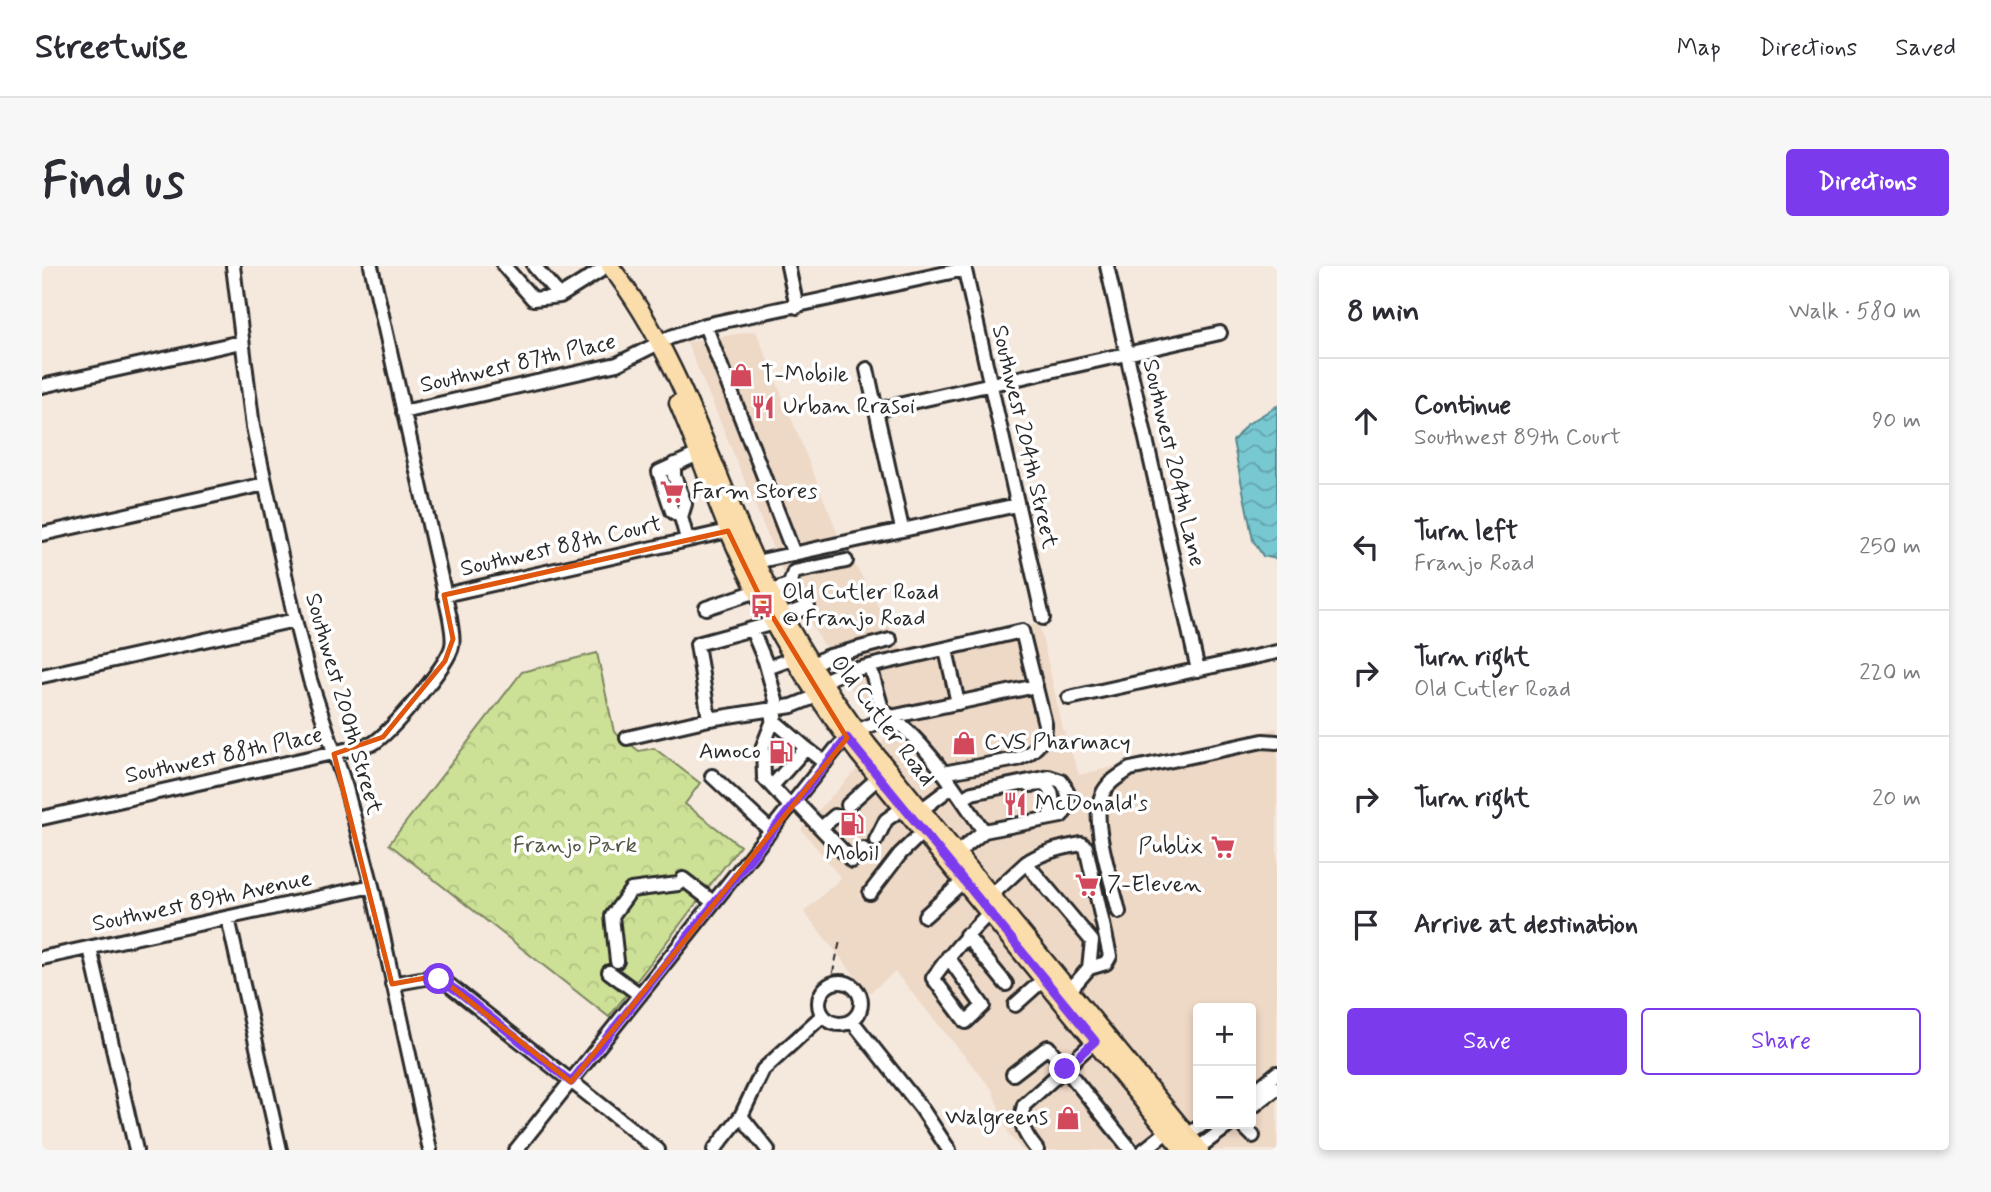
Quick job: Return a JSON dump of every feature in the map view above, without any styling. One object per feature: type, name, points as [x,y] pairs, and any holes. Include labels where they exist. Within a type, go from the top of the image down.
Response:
[{"type":"main road","name":"Old Cutler Road","points":[[602,268],[656,346],[756,562],[794,658],[820,688],[879,777],[904,807],[928,827],[988,904],[1185,1142]]},
{"type":"main road","name":"Old Cutler Road","points":[[704,452],[728,531],[765,589]]},
{"type":"main road","name":"Old Cutler Road","points":[[778,620],[812,665],[820,688]]},
{"type":"main road","name":"Old Cutler Road","points":[[852,734],[921,810],[928,827]]},
{"type":"street","name":"Southwest 200th Street","points":[[233,266],[251,415],[295,620],[310,680],[372,887],[430,1150]]},
{"type":"street","points":[[371,266],[444,595]]},
{"type":"street","points":[[503,266],[533,299],[560,296],[602,268]]},
{"type":"street","points":[[534,266],[560,296]]},
{"type":"street","points":[[788,266],[797,307]]},
{"type":"street","name":"Southwest 204th Lane","points":[[1107,266],[1198,670]]},
{"type":"street","name":"Southwest 87th Place","points":[[403,412],[610,366],[705,325],[797,307],[964,267]]},
{"type":"street","name":"Southwest 204th Street","points":[[964,267],[1042,618]]},
{"type":"street","points":[[705,325],[794,554]]},
{"type":"street","points":[[876,410],[1220,333]]},
{"type":"street","points":[[42,386],[242,342]]},
{"type":"street","points":[[867,369],[902,529]]},
{"type":"street","points":[[687,539],[681,517],[672,511],[659,476],[661,470],[704,452]]},
{"type":"street","points":[[42,534],[265,484]]},
{"type":"street","points":[[756,562],[1017,505]]},
{"type":"street","name":"Southwest 88th Court","points":[[444,595],[728,531]]},
{"type":"street","points":[[816,549],[820,566]]},
{"type":"street","points":[[706,608],[790,584],[794,572],[846,561]]},
{"type":"street","name":"Southwest 88th Place","points":[[42,818],[372,744],[387,733],[445,661],[452,647],[444,595]]},
{"type":"street","points":[[709,719],[697,644],[752,630],[808,607]]},
{"type":"street","points":[[42,676],[295,620]]},
{"type":"street","points":[[752,630],[767,668],[775,714],[763,746],[764,778],[821,828],[852,861],[863,849]]},
{"type":"street","points":[[626,738],[709,719],[775,714],[820,688],[870,666],[1022,631],[1045,733],[1033,750],[1017,759],[943,774]]},
{"type":"street","points":[[812,665],[826,657],[890,640]]},
{"type":"street","points":[[946,650],[958,703]]},
{"type":"street","points":[[1069,698],[1277,652]]},
{"type":"street","points":[[767,668],[794,658]]},
{"type":"street","points":[[870,666],[882,709],[902,725],[943,774],[984,831]]},
{"type":"street","points":[[516,1150],[825,763],[852,734],[891,717],[1036,686]]},
{"type":"street","points":[[775,714],[806,748],[825,763]]},
{"type":"street","points":[[1119,912],[1098,817],[1102,796],[1114,780],[1130,769],[1264,741],[1277,742]]},
{"type":"street","points":[[772,786],[806,748]]},
{"type":"street","points":[[712,776],[771,831]]},
{"type":"street","points":[[848,805],[879,777]]},
{"type":"street","points":[[952,858],[984,831],[1061,816],[1068,806],[1067,790],[1056,778],[1038,777],[981,791],[962,799]]},
{"type":"street","points":[[981,791],[993,794],[1038,784],[1048,786],[1053,806],[1049,818]]},
{"type":"street","points":[[921,810],[953,786]]},
{"type":"street","points":[[876,839],[887,820],[904,807]]},
{"type":"street","points":[[821,828],[835,816]]},
{"type":"street","points":[[870,893],[900,854],[928,827]]},
{"type":"street","points":[[948,957],[983,1006],[966,1022],[933,978],[948,957],[966,935],[988,904],[1026,863],[1034,857],[1082,844],[1086,847],[1110,956],[1106,963],[1089,968],[1065,996]]},
{"type":"street","points":[[1026,863],[1092,941],[1089,968]]},
{"type":"street","points":[[925,916],[968,877]]},
{"type":"street","points":[[640,995],[614,967],[612,916],[631,890],[681,882],[713,902]]},
{"type":"street","name":"Southwest 89th Avenue","points":[[42,958],[372,887]]},
{"type":"street","points":[[228,918],[280,1150]]},
{"type":"street","points":[[966,935],[1006,984]]},
{"type":"street","points":[[90,948],[136,1150]]},
{"type":"street","points":[[1015,1005],[1048,975]]},
{"type":"street","points":[[392,984],[431,977],[448,984],[658,1150]]},
{"type":"street","points":[[714,1150],[741,1116],[763,1070],[822,1015],[821,995],[830,985],[850,985],[859,995],[860,1009],[852,1021]]},
{"type":"street","points":[[822,1015],[833,1023],[852,1021]]},
{"type":"street","points":[[852,1021],[922,1109],[949,1150]]},
{"type":"street","points":[[1037,1150],[1026,1136],[1020,1118],[1024,1105],[1100,1038]]},
{"type":"street","points":[[1013,1073],[1048,1047],[1131,1150]]},
{"type":"street","points":[[1256,1090],[1277,1073]]},
{"type":"street","points":[[1256,1104],[1277,1088]]},
{"type":"street","points":[[741,1116],[768,1150]]},
{"type":"street","points":[[1185,1142],[1199,1129]]},
{"type":"street","points":[[1144,1150],[1185,1142],[1218,1129]]},
{"type":"street","points":[[1246,1129],[1253,1136]]},
{"type":"path","points":[[830,985],[840,941]]},
{"type":"highlighted area","points":[[728,531],[757,591],[847,738],[571,1082],[448,984],[431,977],[392,984],[334,754],[383,737],[445,661],[453,639],[444,595]]},
{"type":"shaded area","points":[[756,331],[837,532],[901,648],[1039,624],[1063,729],[1079,775],[1277,728],[1277,1150],[1022,1150],[1009,1135],[992,1089],[895,972],[869,993],[804,912],[841,878],[801,829],[887,737],[847,682],[792,594],[687,342]]},
{"type":"green space","name":"Franjo Park","points":[[597,653],[614,732],[639,751],[654,748],[700,783],[685,804],[740,846],[609,1017],[389,844],[522,672]]},
{"type":"water","points":[[1277,406],[1277,559],[1263,556],[1253,540],[1233,441],[1246,425]]},
{"type":"place","name":"T-Mobile","points":[[741,375]]},
{"type":"place","name":"Urban Rrasoi","points":[[763,407]]},
{"type":"place","name":"Farm Stores","points":[[672,492]]},
{"type":"place","name":"Old Cutler Road @ Franjo Road","points":[[762,606]]},
{"type":"place","name":"CVS Pharmacy","points":[[964,743]]},
{"type":"place","name":"Amoco","points":[[781,752]]},
{"type":"place","name":"McDonald's","points":[[1015,804]]},
{"type":"place","name":"Mobil","points":[[852,824]]},
{"type":"place","name":"Publix","points":[[1223,847]]},
{"type":"place","name":"7-Eleven","points":[[1087,885]]},
{"type":"place","name":"Walgreens","points":[[1068,1118]]},
{"type":"route","points":[[439,979],[571,1082],[847,738],[1095,1041],[1065,1069]]}]
